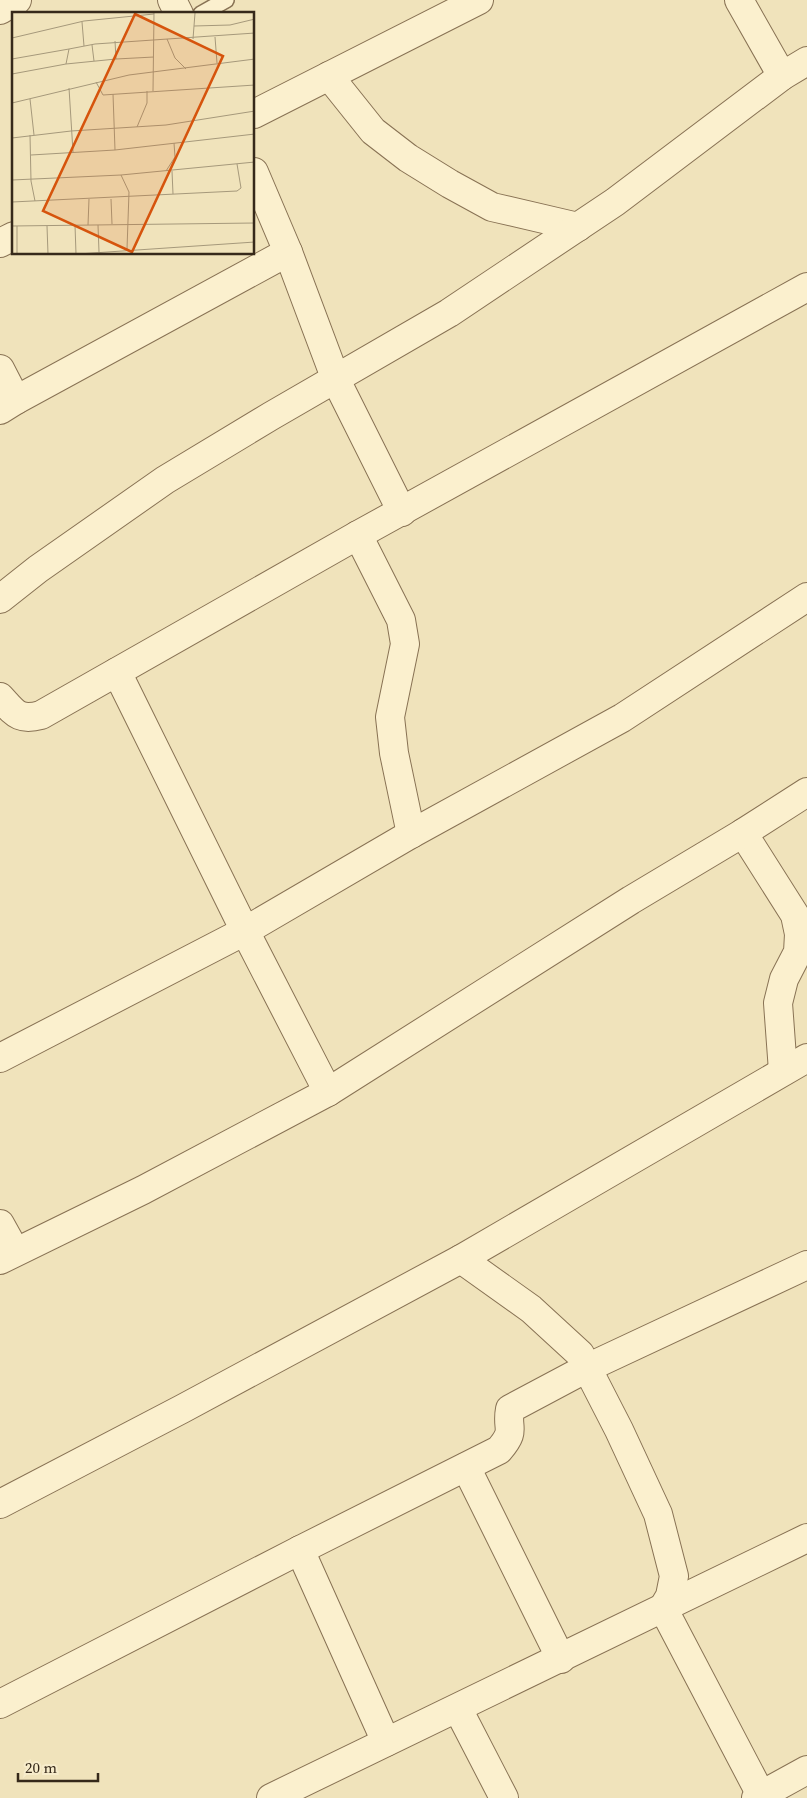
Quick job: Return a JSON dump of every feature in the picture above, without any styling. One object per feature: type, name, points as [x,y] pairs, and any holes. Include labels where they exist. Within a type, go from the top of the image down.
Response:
[{"type":"street","points":[[0,10],[17,0]]},
{"type":"street","points":[[172,0],[178,12]]},
{"type":"street","points":[[255,113],[479,0]]},
{"type":"street","points":[[739,0],[782,76]]},
{"type":"street","points":[[0,599],[38,569],[165,480],[270,416],[449,314],[615,202],[782,76],[807,61]]},
{"type":"street","points":[[329,76],[373,132],[408,158],[450,184],[492,207],[578,227]]},
{"type":"street","points":[[255,174],[288,252],[336,380],[402,512]]},
{"type":"street","points":[[0,243],[12,237]]},
{"type":"street","points":[[0,369],[8,405],[288,252]]},
{"type":"street","points":[[0,697],[17,715],[29,718],[41,715],[358,535],[807,287]]},
{"type":"street","points":[[358,535],[401,620],[405,644],[390,717],[394,753],[411,834]]},
{"type":"street","points":[[0,1058],[245,931],[411,834],[622,718],[807,597]]},
{"type":"street","points":[[117,672],[245,931],[328,1092]]},
{"type":"street","points":[[0,1224],[8,1256],[142,1190],[328,1092],[631,900],[807,792]]},
{"type":"street","points":[[743,833],[795,915],[798,952],[784,979],[778,1003],[782,1071]]},
{"type":"street","points":[[0,1504],[173,1414],[461,1259],[807,1058]]},
{"type":"street","points":[[461,1259],[531,1309],[580,1354],[619,1430],[658,1514],[674,1576],[670,1596],[663,1608]]},
{"type":"street","points":[[0,1704],[500,1450],[508,1440],[511,1427],[510,1409],[587,1368],[807,1264]]},
{"type":"street","points":[[466,1467],[561,1659]]},
{"type":"street","points":[[284,1795],[386,1742],[458,1709],[807,1538]]},
{"type":"street","points":[[300,1550],[386,1742]]},
{"type":"street","points":[[663,1608],[759,1797],[807,1770]]},
{"type":"street","points":[[458,1709],[504,1798]]},
{"type":"lane","points":[[205,12],[226,0]]}]
